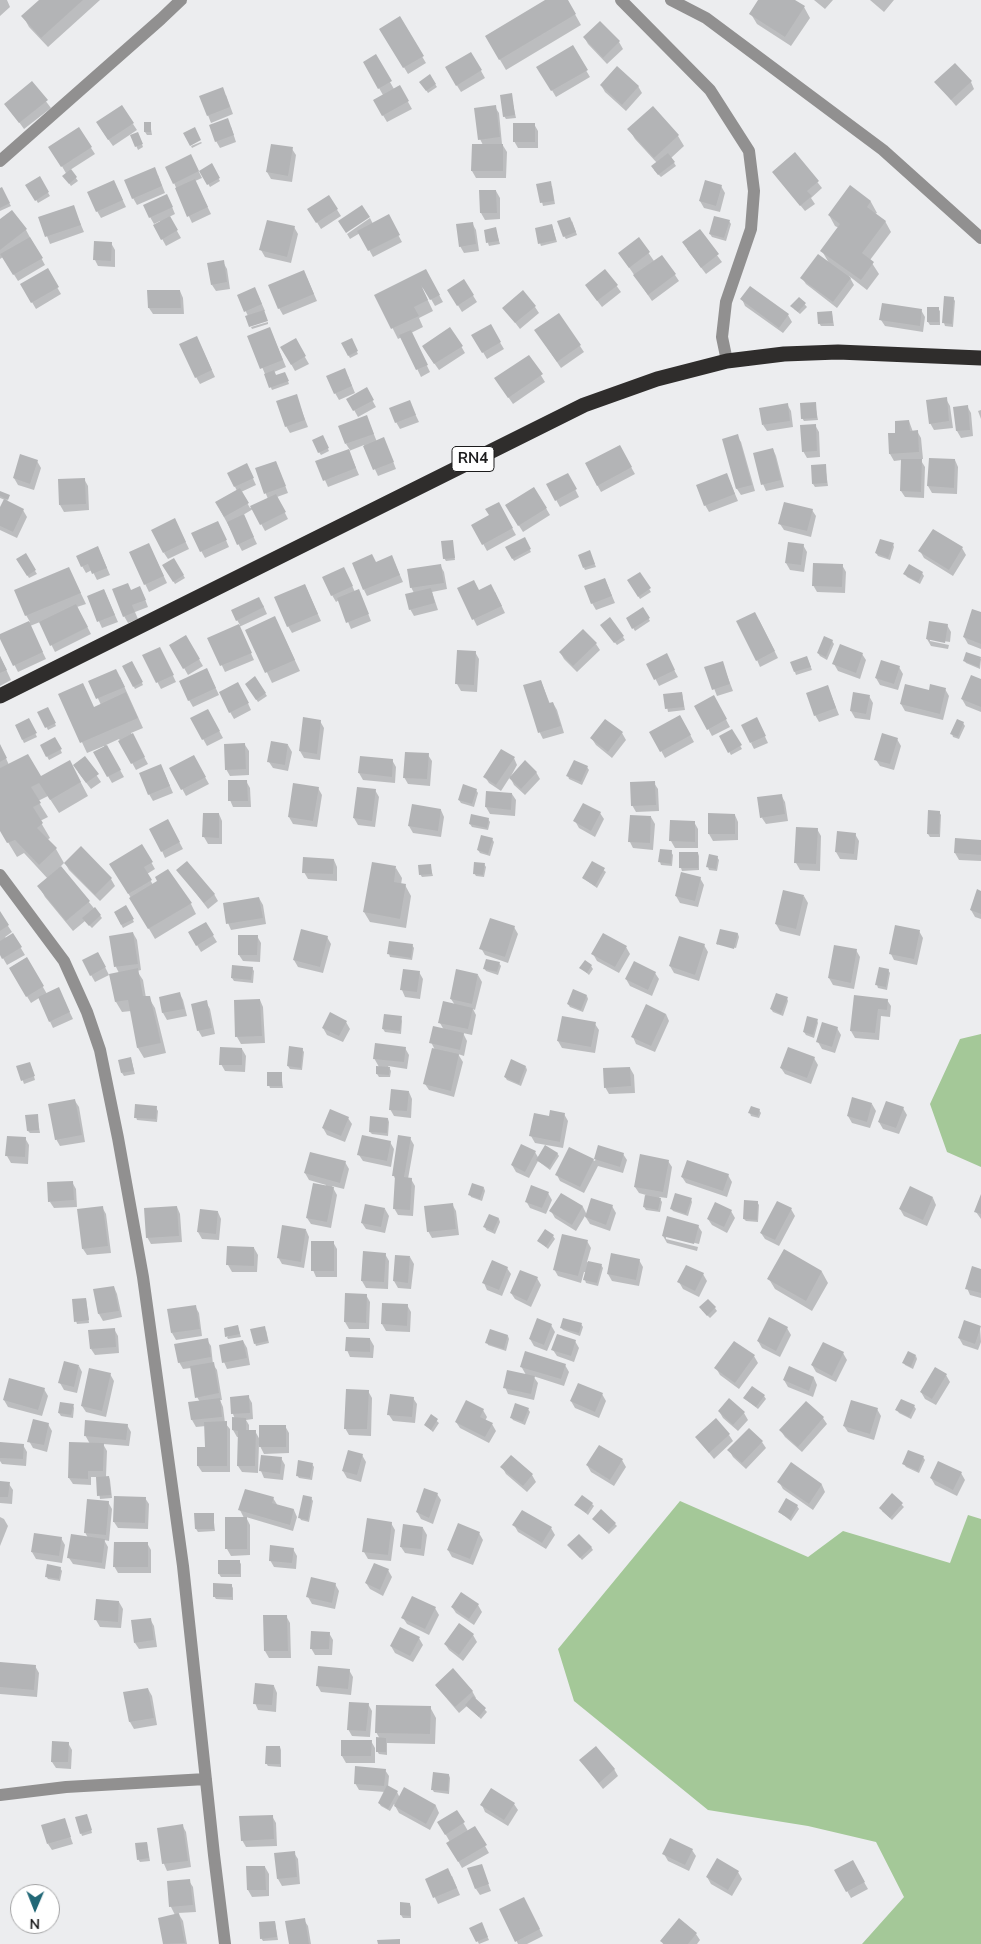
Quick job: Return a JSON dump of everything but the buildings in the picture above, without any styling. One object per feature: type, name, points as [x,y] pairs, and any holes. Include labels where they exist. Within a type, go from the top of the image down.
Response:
[{"type":"highway","name":"RN4","points":[[0,696],[584,405],[657,379],[727,361],[784,354],[838,352],[981,358]]},
{"type":"street","points":[[0,161],[162,19],[181,0]]},
{"type":"street","points":[[621,0],[710,90],[749,152],[754,191],[751,229],[726,302],[722,337],[727,361]]},
{"type":"street","points":[[671,0],[706,18],[883,150],[981,238]]},
{"type":"street","points":[[0,875],[64,960],[88,1012],[100,1050],[143,1277],[184,1566],[225,1944]]},
{"type":"street","points":[[0,1795],[66,1788],[206,1779]]},
{"type":"green space","points":[[981,1034],[981,1167],[947,1152],[930,1104],[960,1039]]},
{"type":"green space","points":[[680,1501],[808,1557],[843,1531],[950,1563],[968,1515],[981,1519],[981,1944],[862,1944],[904,1897],[876,1842],[808,1826],[708,1810],[574,1701],[558,1649]]}]
